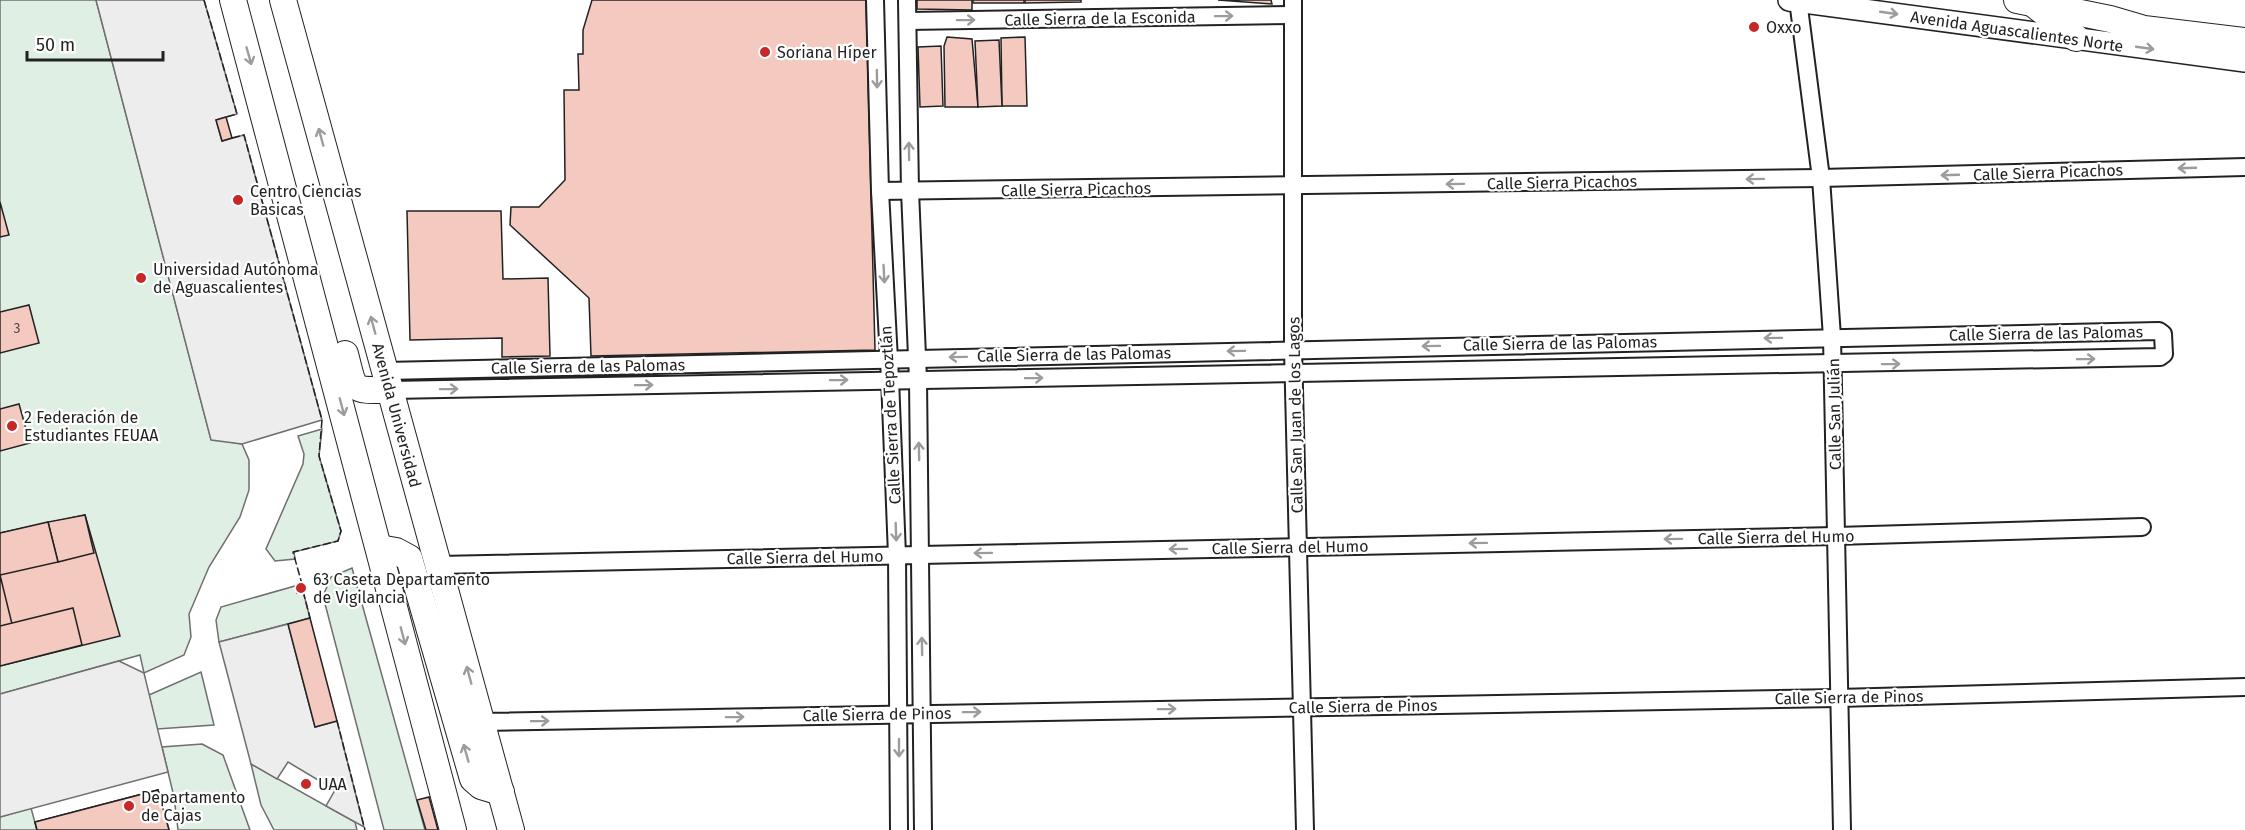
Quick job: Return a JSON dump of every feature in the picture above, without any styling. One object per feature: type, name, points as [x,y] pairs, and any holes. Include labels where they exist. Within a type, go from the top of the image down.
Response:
[{"type":"main road","points":[[233,0],[453,830]]},
{"type":"main road","name":"Avenida Universidad","points":[[283,0],[511,830]]},
{"type":"main road","points":[[2023,1],[2076,38]]},
{"type":"main road","name":"Avenida Aguascalientes Norte","points":[[2023,1],[2110,19],[2144,29],[2245,41]]},
{"type":"main road","points":[[2110,19],[2167,16],[2245,24]]},
{"type":"main road","points":[[300,248],[312,254],[323,271],[355,386],[360,390],[388,381]]},
{"type":"main road","points":[[380,548],[396,550],[409,558],[473,779],[481,786],[501,792]]},
{"type":"street","name":"Calle Sierra de Tepoztlán","points":[[875,0],[880,191],[897,555],[900,714],[899,830]]},
{"type":"street","name":"Calle Sierra de Tepoztlán","points":[[907,0],[910,191],[918,380],[923,830]]},
{"type":"street","name":"Avenida Aguascalientes Norte","points":[[1795,0],[2245,61]]},
{"type":"street","name":"Calle San Julián","points":[[1795,0],[1821,178],[1832,337],[1842,830]]},
{"type":"street","name":"Calle Sierra de la Esconida","points":[[908,21],[1293,8]]},
{"type":"street","name":"Calle San Juan de los Lagos","points":[[1293,8],[1293,349],[1305,830]]},
{"type":"street","name":"Calle Sierra Picachos","points":[[880,191],[1821,178],[2245,167]]},
{"type":"street","name":"Calle Sierra de las Palomas","points":[[2159,331],[2163,334],[2164,354],[2160,357],[1832,365],[1294,375],[918,380],[388,381],[888,358],[2159,331]]},
{"type":"street","name":"Calle Sierra del Humo","points":[[439,566],[1836,536],[2142,527]]},
{"type":"street","name":"Calle Sierra de Pinos","points":[[481,722],[1838,698],[2245,687]]},
{"type":"green space","points":[[0,0],[96,0],[211,439],[242,444],[249,460],[249,490],[240,517],[209,567],[189,614],[191,637],[184,655],[144,673],[140,655],[0,694]]},
{"type":"green space","points":[[322,429],[319,456],[341,531],[338,541],[294,552],[295,559],[275,561],[266,549],[303,464],[304,454],[298,436]]},
{"type":"green space","points":[[352,568],[425,830],[384,830],[323,596],[331,577]]},
{"type":"green space","points":[[295,586],[297,593],[303,591],[310,618],[219,642],[216,620],[221,607]]},
{"type":"green space","points":[[201,672],[214,725],[157,729],[149,695]]},
{"type":"green space","points":[[202,744],[223,755],[250,830],[178,830],[174,797],[162,747]]},
{"type":"green space","points":[[251,764],[355,822],[357,830],[274,830],[261,805]]},
{"type":"green space","points":[[31,808],[37,830],[0,830],[0,817]]},
{"type":"shaded area","points":[[96,0],[204,0],[237,114],[216,120],[222,141],[244,135],[322,420],[242,444],[211,440]]},
{"type":"shaded area","points":[[288,624],[315,727],[337,721],[364,827],[326,806],[335,790],[288,762],[277,779],[251,764],[219,642]]},
{"type":"shaded area","points":[[119,661],[144,673],[168,772],[0,817],[0,694]]},
{"type":"building","points":[[592,0],[866,0],[875,350],[591,356],[589,298],[510,225],[511,207],[539,207],[565,180],[564,90],[579,90],[578,54],[583,54],[583,30]]},
{"type":"building","points":[[917,0],[972,0],[972,10],[917,9]]},
{"type":"building","points":[[973,0],[1024,0],[1024,3],[973,3]]},
{"type":"building","points":[[1025,0],[1081,0],[1081,2],[1025,3]]},
{"type":"building","points":[[1218,0],[1271,0],[1272,4]]},
{"type":"building","points":[[947,37],[972,39],[978,107],[945,107],[944,46]]},
{"type":"building","points":[[1025,37],[1027,106],[1002,106],[1001,38]]},
{"type":"building","points":[[999,40],[1002,106],[978,107],[975,41]]},
{"type":"building","points":[[941,46],[943,106],[920,107],[918,47]]},
{"type":"building","points":[[226,117],[232,138],[222,141],[216,120]]},
{"type":"building","points":[[0,202],[9,235],[0,237]]},
{"type":"building","points":[[407,211],[501,211],[503,279],[548,278],[550,356],[502,357],[502,338],[410,340]]},
{"type":"building","points":[[29,305],[39,343],[0,353],[0,312]]},
{"type":"building","name":"2 Federación de Estudiantes FEUAA","points":[[19,404],[30,443],[0,451],[0,409]]},
{"type":"building","points":[[85,515],[120,636],[0,666],[0,533]]},
{"type":"building","points":[[85,515],[94,553],[58,562],[48,522]]},
{"type":"building","points":[[48,522],[58,562],[0,575],[0,533]]},
{"type":"building","points":[[0,575],[12,624],[0,627]]},
{"type":"building","name":"63 Caseta Departamento de Vigilancia","points":[[304,583],[306,590],[297,593],[295,586]]},
{"type":"building","points":[[73,608],[82,645],[0,666],[0,626]]},
{"type":"building","points":[[310,618],[337,721],[315,727],[288,624]]},
{"type":"building","name":"Departamento de Cajas","points":[[158,790],[169,830],[37,830],[35,822]]},
{"type":"building","name":"Departamento de Cajas","points":[[158,790],[169,830],[37,830],[35,822]]},
{"type":"building","points":[[429,797],[438,830],[426,830],[417,800]]},
{"type":"fence","points":[[204,0],[237,114],[226,117]]},
{"type":"fence","points":[[232,138],[244,135],[322,420],[319,456],[341,531],[338,541],[293,552],[302,584]]},
{"type":"fence","points":[[303,591],[310,618]]},
{"type":"fence","points":[[337,721],[365,830]]},
{"type":"place","name":"Oxxo","points":[[1754,27]]},
{"type":"place","name":"Soriana Híper","points":[[765,52]]},
{"type":"place","name":"Centro Ciencias Basicas","points":[[238,200]]},
{"type":"place","name":"Universidad Autónoma de Aguascalientes","points":[[141,278]]},
{"type":"place","name":"2 Federación de Estudiantes FEUAA","points":[[12,426]]},
{"type":"place","name":"63 Caseta Departamento de Vigilancia","points":[[301,588]]},
{"type":"place","name":"UAA","points":[[306,784]]},
{"type":"place","name":"Departamento de Cajas","points":[[129,806]]}]
